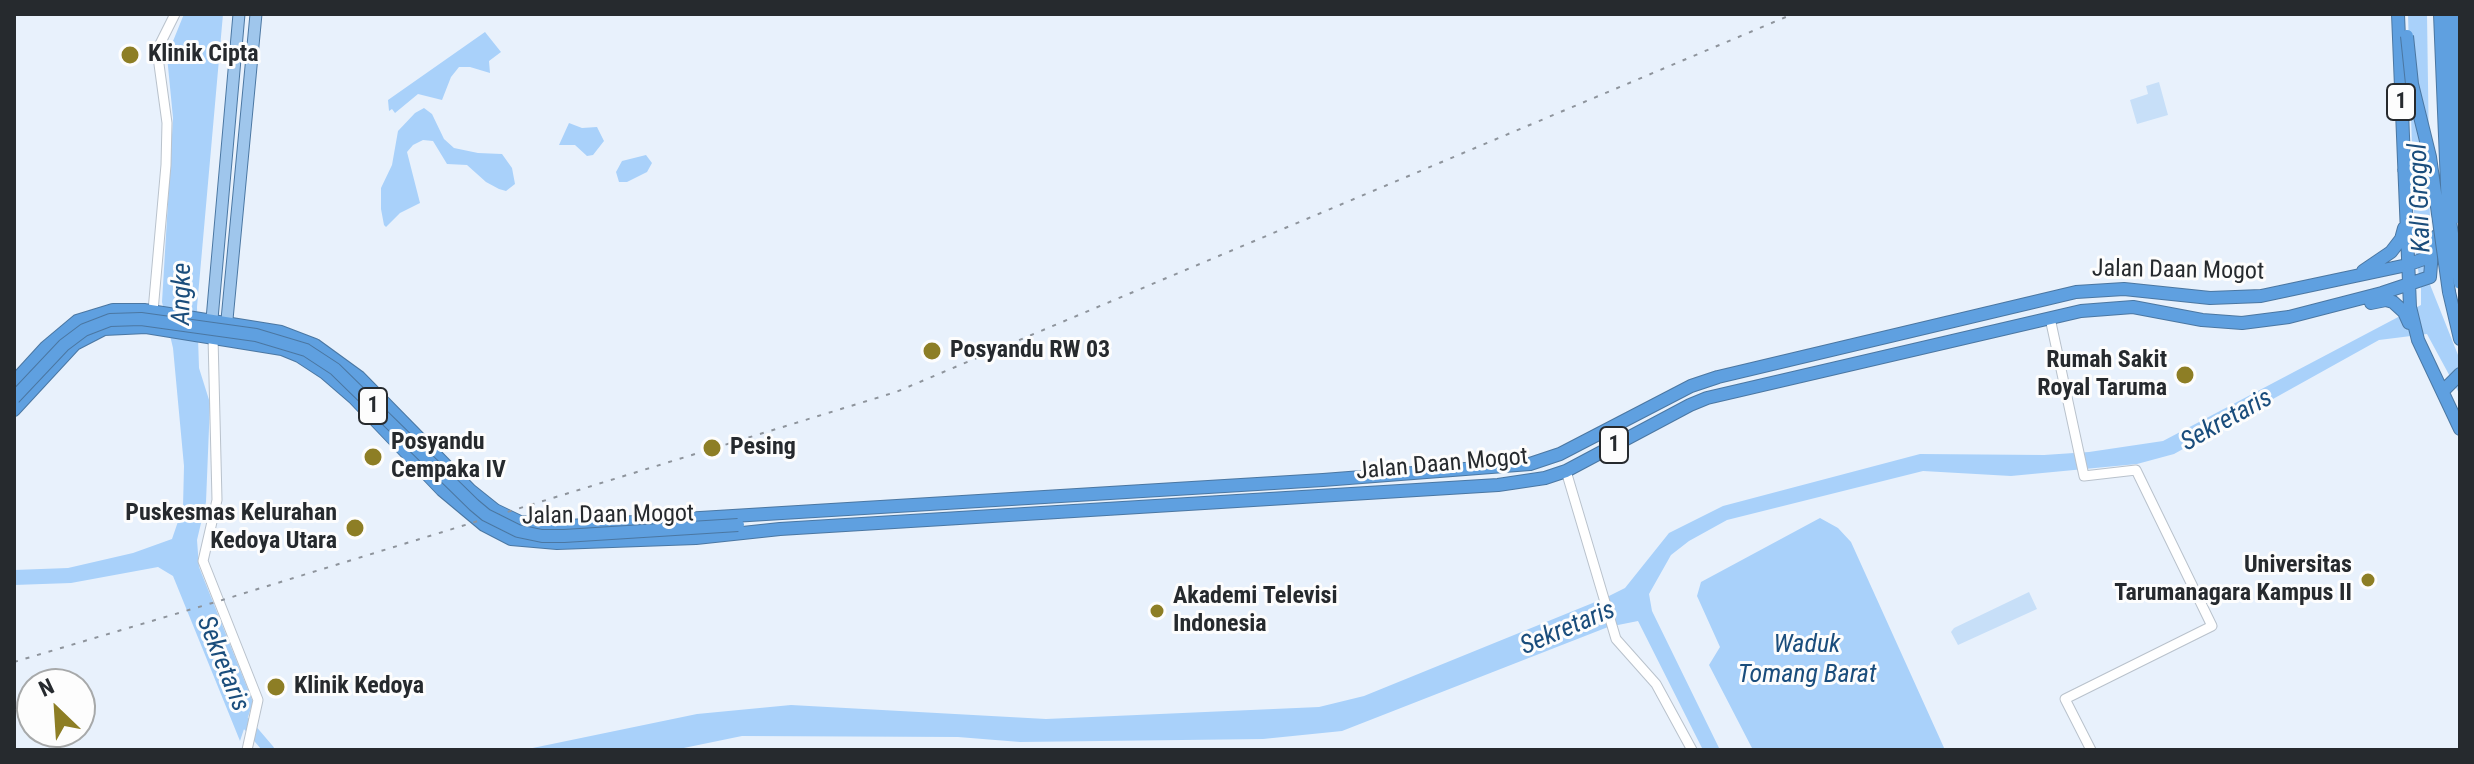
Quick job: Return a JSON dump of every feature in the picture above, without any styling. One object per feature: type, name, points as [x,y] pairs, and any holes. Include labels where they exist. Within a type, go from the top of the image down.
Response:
[{"type":"highway","name":"1","points":[[2398,14],[2408,173],[2406,220],[2411,264],[2421,280]]},
{"type":"highway","points":[[2405,14],[2412,84],[2430,157],[2443,256],[2460,339]]},
{"type":"highway","name":"1","points":[[2440,14],[2448,209],[2460,283]]},
{"type":"highway","name":"1","points":[[2407,310],[2430,257],[2433,239],[2460,219],[2453,137],[2452,14]]},
{"type":"highway","points":[[2408,173],[2443,191],[2460,190]]},
{"type":"highway","points":[[2353,277],[2391,252],[2401,239],[2406,220]]},
{"type":"highway","name":"1","points":[[2411,264],[2430,257]]},
{"type":"highway","name":"Jalan Daan Mogot","points":[[14,382],[46,347],[77,321],[113,310],[155,312],[281,332],[315,345],[359,377],[470,490],[500,513],[520,522],[561,526],[1308,481],[1488,469],[1541,462],[1691,386],[1718,377],[2084,290],[2124,289],[2237,298],[2290,292],[2411,264]]},
{"type":"highway","name":"Jalan Daan Mogot","points":[[14,410],[75,344],[104,329],[154,329],[282,349],[318,367],[354,398],[442,490],[484,525],[511,539],[579,543],[696,538],[780,529],[1516,483],[1566,471],[1707,398],[2050,318],[2100,308],[2133,307],[2242,323],[2289,317],[2421,280]]},
{"type":"highway","points":[[2289,317],[2310,316],[2383,300],[2407,310],[2417,337],[2451,382],[2460,429]]},
{"type":"highway","name":"Jalan Daan Mogot","points":[[14,391],[68,334],[83,324],[112,314],[141,314],[258,331],[303,345],[333,362],[469,495],[484,508],[513,524],[543,531],[738,523],[765,523],[780,529]]},
{"type":"highway","name":"Jalan Daan Mogot","points":[[14,398],[64,345],[84,330],[110,320],[141,319],[256,335],[306,350],[335,369],[474,505],[486,515],[518,531],[564,536],[738,523],[777,514]]},
{"type":"highway","points":[[1908,333],[1912,351]]},
{"type":"highway","points":[[1883,339],[1887,356]]},
{"type":"highway","points":[[391,438],[405,424]]},
{"type":"highway","points":[[1316,497],[1323,480]]},
{"type":"highway","points":[[1308,481],[1316,497]]},
{"type":"highway","points":[[579,543],[573,534],[580,525]]},
{"type":"highway","points":[[557,543],[563,536],[561,526]]},
{"type":"main road","points":[[207,319],[225,171],[239,14]]},
{"type":"main road","points":[[214,337],[227,322],[256,14]]},
{"type":"main road","points":[[225,171],[232,175],[240,173]]},
{"type":"main road","name":"1","points":[[2430,257],[2460,246]]},
{"type":"main road","name":"1","points":[[2421,280],[2460,266]]},
{"type":"street","points":[[155,312],[167,123],[158,57],[160,44],[175,14]]},
{"type":"street","points":[[2050,318],[2084,476],[2136,470],[2212,626],[2065,699],[2091,750]]},
{"type":"street","points":[[214,337],[216,507],[203,561],[258,700],[248,747]]},
{"type":"street","points":[[1566,471],[1615,636],[1656,684],[1692,750]]},
{"type":"shaded area","points":[[2159,82],[2168,115],[2137,124],[2130,100],[2148,94],[2146,86]]},
{"type":"shaded area","points":[[2029,592],[2037,609],[1958,645],[1951,632],[1954,628]]},
{"type":"water","name":"Angke","points":[[184,14],[223,14],[197,307],[199,368],[210,403],[206,502],[197,540],[199,567],[253,702],[240,741],[173,576],[158,567],[71,583],[14,585],[14,570],[68,568],[133,553],[172,539],[183,507],[184,466],[173,348],[162,302],[173,118],[167,56]]},
{"type":"water","name":"Kali Grogol","points":[[2408,14],[2427,14],[2430,224],[2426,247],[2427,277],[2460,360],[2460,395],[2427,334],[2379,340],[2174,454],[2137,464],[2011,476],[1923,471],[1727,520],[1671,555],[1649,594],[1652,611],[1720,750],[1703,750],[1638,621],[1608,627],[1342,731],[1263,739],[1020,742],[958,737],[742,736],[674,750],[523,750],[697,714],[791,705],[1046,719],[1319,707],[1364,696],[1605,598],[1625,588],[1669,533],[1723,506],[1920,454],[2044,455],[2163,441],[2421,305],[2415,249]]},
{"type":"water","points":[[485,32],[501,52],[489,61],[490,73],[459,67],[451,77],[442,100],[418,94],[395,113],[392,109],[389,111],[388,100]]},
{"type":"water","points":[[424,108],[432,114],[444,139],[454,148],[502,154],[512,168],[515,184],[506,191],[499,189],[467,165],[447,164],[433,141],[423,140],[407,152],[420,203],[400,213],[386,227],[381,209],[381,188],[392,165],[398,131]]},
{"type":"water","points":[[569,123],[582,128],[597,127],[604,141],[593,155],[587,156],[575,145],[559,145]]},
{"type":"water","points":[[646,155],[652,163],[647,172],[627,182],[619,182],[616,172],[622,161]]},
{"type":"water","name":"Waduk Tomang Barat","points":[[1820,518],[1838,528],[1851,542],[1945,750],[1753,750],[1709,665],[1720,647],[1697,596],[1701,582]]},
{"type":"waterway","name":"Sekretaris","points":[[246,723],[269,750]]},
{"type":"railway","points":[[14,662],[896,392],[1793,14]]},
{"type":"place","name":"Klinik Cipta","points":[[130,55]]},
{"type":"place","name":"Posyandu RW 03","points":[[932,351]]},
{"type":"place","name":"Rumah Sakit Royal Taruma","points":[[2185,375]]},
{"type":"place","name":"Pesing","points":[[712,448]]},
{"type":"place","name":"Posyandu Cempaka IV","points":[[373,457]]},
{"type":"place","name":"Puskesmas Kelurahan Kedoya Utara","points":[[355,528]]},
{"type":"place","name":"Universitas Tarumanagara Kampus II","points":[[2368,580]]},
{"type":"place","name":"Akademi Televisi Indonesia","points":[[1157,611]]},
{"type":"place","name":"Klinik Kedoya","points":[[276,687]]}]
